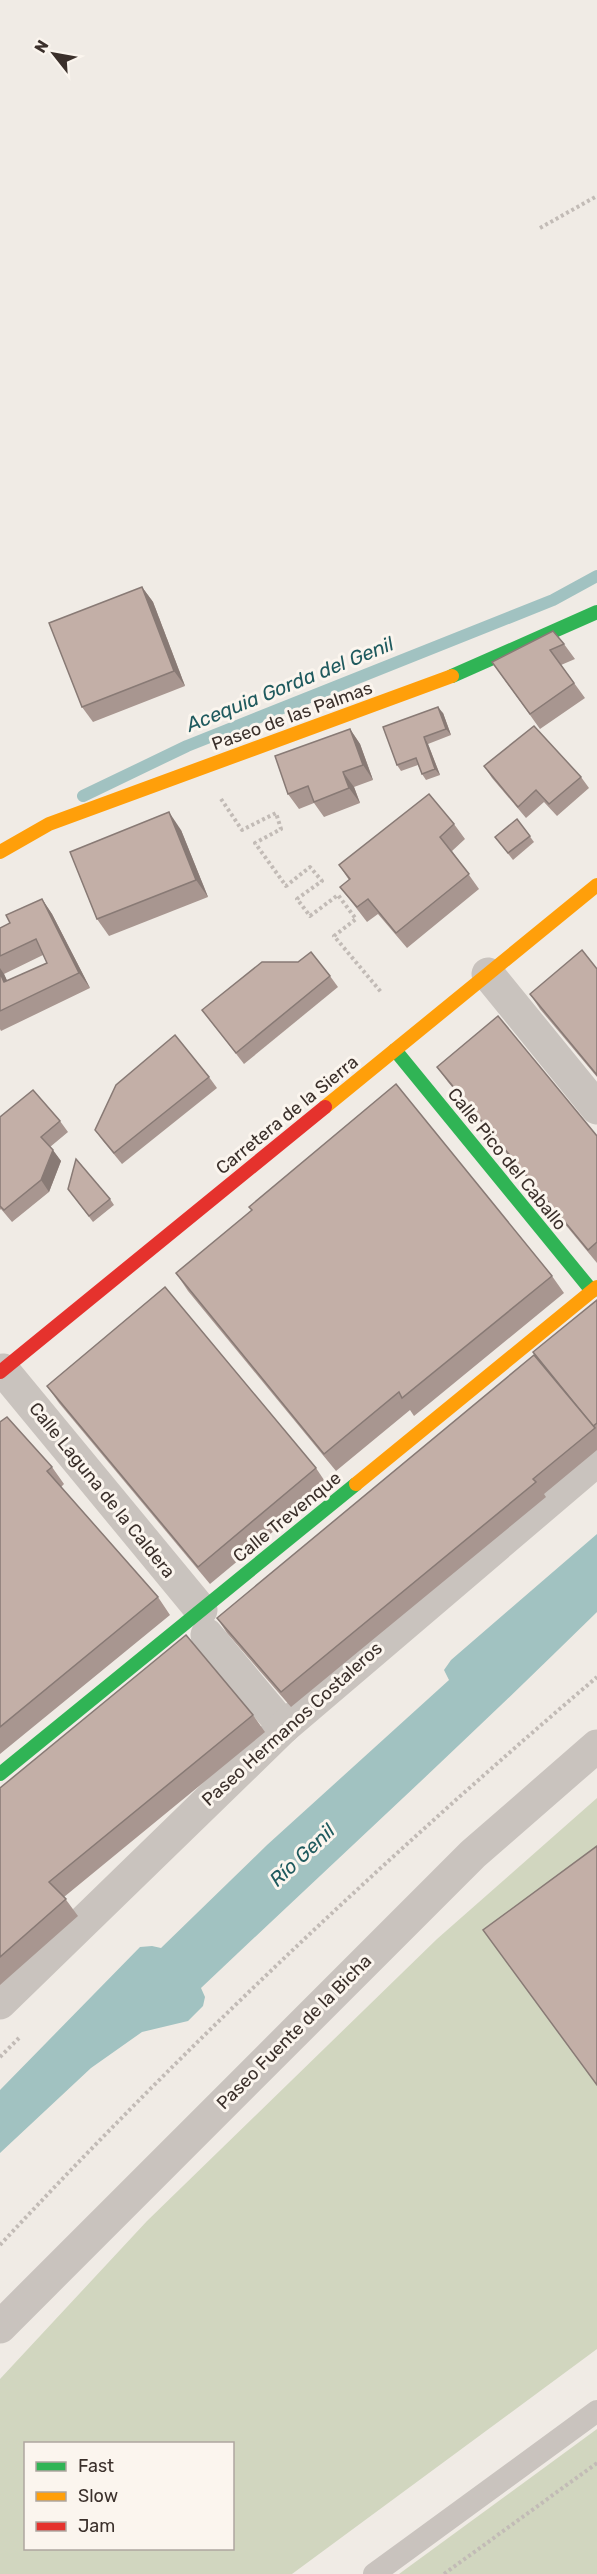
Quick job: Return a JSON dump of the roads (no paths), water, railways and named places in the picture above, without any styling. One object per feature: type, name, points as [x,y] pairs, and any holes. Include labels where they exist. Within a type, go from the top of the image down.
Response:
[{"type":"street","name":"Paseo de las Palmas","points":[[0,852],[49,824],[469,670],[597,612]]},
{"type":"street","name":"Carretera de la Sierra","points":[[2,1371],[597,885]]},
{"type":"street","points":[[488,974],[597,1108]]},
{"type":"street","name":"Calle Pico del Caballo","points":[[395,1050],[594,1289]]},
{"type":"street","name":"Calle Trevenque","points":[[0,1774],[204,1623],[594,1289]]},
{"type":"street","name":"Calle Laguna de la Caldera","points":[[2,1371],[204,1623],[284,1727]]},
{"type":"street","name":"Paseo Hermanos Costaleros","points":[[0,2002],[284,1727],[597,1460]]},
{"type":"street","name":"Paseo Fuente de la Bicha","points":[[0,2327],[473,1854],[597,1746]]},
{"type":"lane","points":[[374,2574],[597,2411]]},
{"type":"water","name":"Río Genil","points":[[597,1534],[597,1612],[201,1988],[205,1997],[203,2006],[188,2021],[142,2032],[91,2068],[0,2153],[0,2090],[140,1947],[161,1948],[267,1845],[449,1680],[444,1670],[451,1660]]},
{"type":"waterway","name":"Acequia Gorda del Genil","points":[[83,796],[187,746],[553,600],[597,576]]}]
